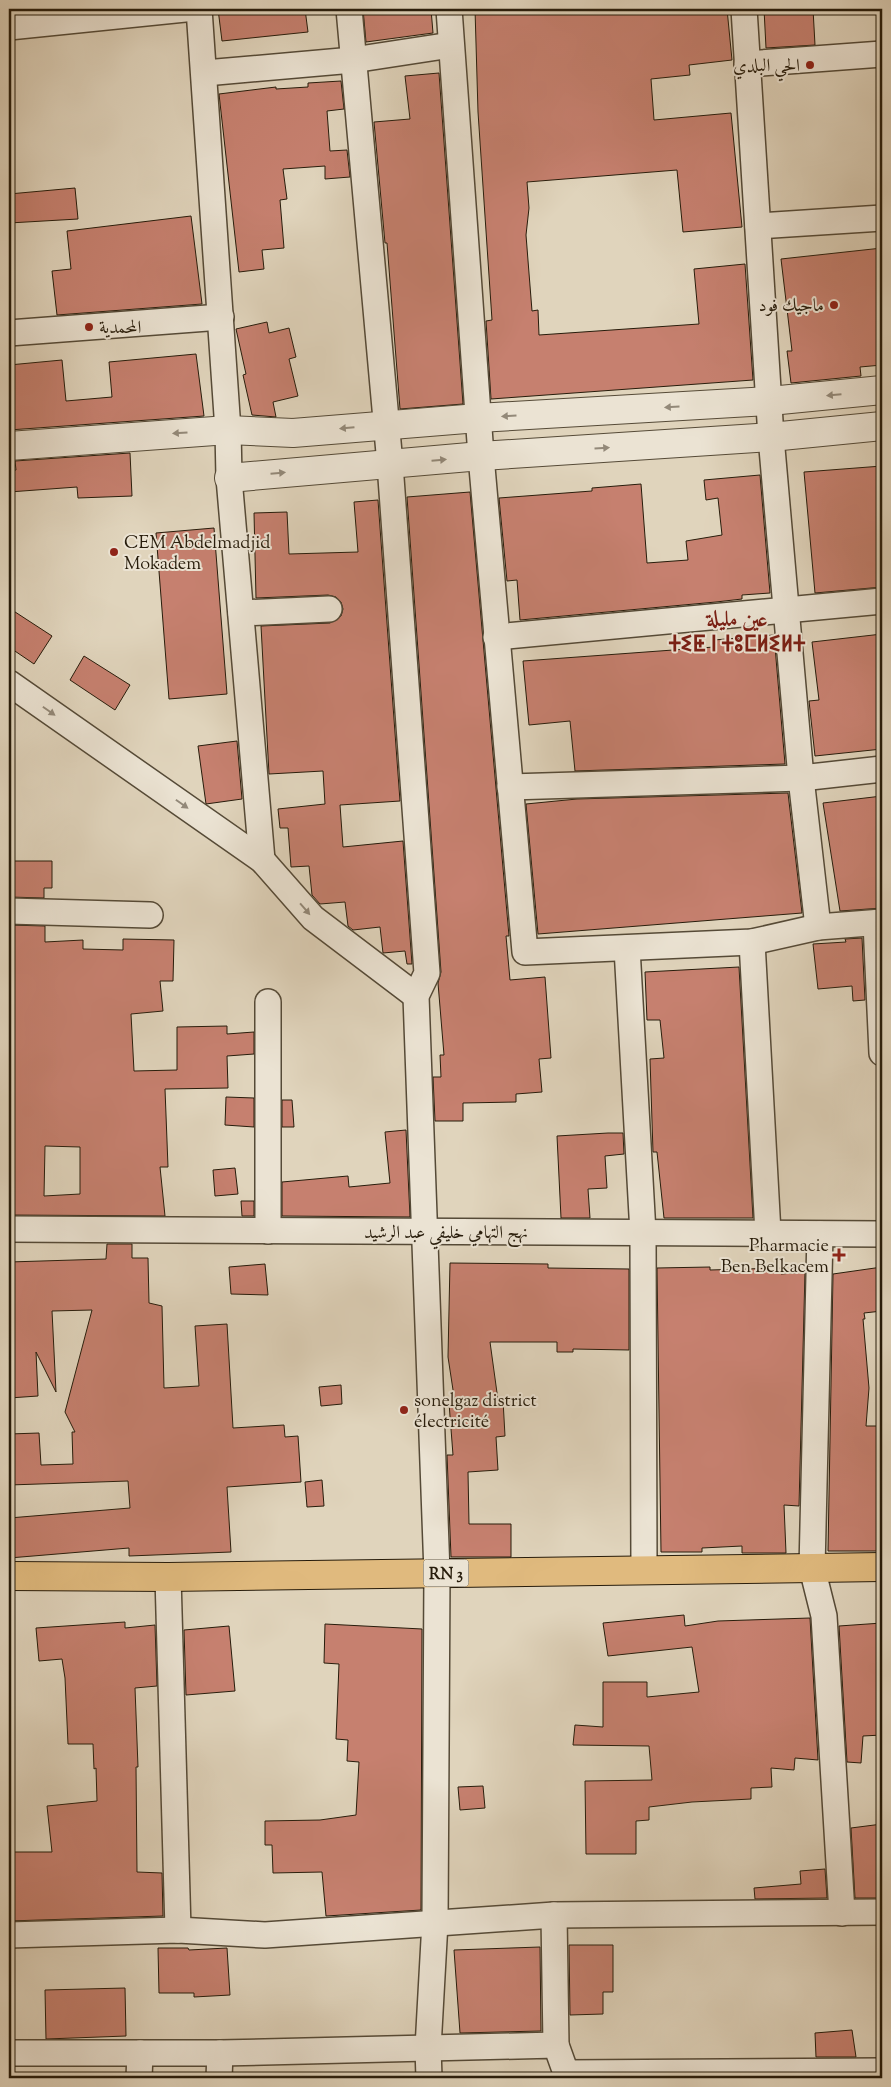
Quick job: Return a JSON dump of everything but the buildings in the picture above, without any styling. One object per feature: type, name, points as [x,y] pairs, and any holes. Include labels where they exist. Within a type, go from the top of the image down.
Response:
[{"type":"main road","name":"RN 3","points":[[9,1576],[168,1577],[882,1567]]},
{"type":"street","points":[[9,27],[185,9]]},
{"type":"street","points":[[199,9],[221,318],[229,478],[262,860]]},
{"type":"street","points":[[348,9],[390,464],[427,973],[416,996],[437,1573],[434,1922],[428,2048],[429,2078]]},
{"type":"street","points":[[449,9],[481,456],[525,952],[752,942],[818,927],[879,922],[882,1053]]},
{"type":"street","points":[[744,9],[771,437],[785,611],[818,927]]},
{"type":"street","points":[[205,73],[353,60],[452,45]]},
{"type":"street","points":[[747,64],[882,54]]},
{"type":"street","points":[[758,226],[882,218]]},
{"type":"street","points":[[9,333],[221,318]]},
{"type":"street","points":[[9,446],[228,430],[293,433],[478,418],[770,401],[882,390]]},
{"type":"street","points":[[229,478],[481,456],[771,437],[882,426]]},
{"type":"street","points":[[496,637],[882,601]]},
{"type":"street","points":[[241,613],[329,609]]},
{"type":"street","points":[[9,683],[262,860],[313,918],[416,996]]},
{"type":"street","points":[[510,787],[802,778],[882,769]]},
{"type":"street","points":[[9,911],[150,915]]},
{"type":"street","points":[[752,942],[768,1234]]},
{"type":"street","points":[[627,948],[644,1233],[644,1570]]},
{"type":"street","points":[[268,1002],[268,1231]]},
{"type":"street","name":"نهج التهامي خليفي عبد الرشيد","points":[[9,1229],[882,1234]]},
{"type":"street","points":[[820,1234],[812,1568],[824,1616],[842,1912]]},
{"type":"street","points":[[168,1577],[178,1930]]},
{"type":"street","points":[[9,1935],[178,1930],[265,1935],[554,1915],[882,1912]]},
{"type":"street","points":[[554,1915],[556,2045],[566,2074],[882,2071]]},
{"type":"street","points":[[9,2053],[220,2053],[556,2045]]},
{"type":"street","points":[[139,2078],[140,2053]]},
{"type":"street","points":[[219,2078],[220,2053]]},
{"type":"place","name":"الحي البلدي","points":[[810,65]]},
{"type":"place","name":"ماجيك فود","points":[[834,305]]},
{"type":"place","name":"المحمدية","points":[[89,327]]},
{"type":"place","name":"CEM Abdelmadjid Mokadem","points":[[114,552]]},
{"type":"place","name":"Pharmacie Ben Belkacem","points":[[839,1255]]},
{"type":"place","name":"sonelgaz district électricité","points":[[404,1410]]},
{"type":"district","name":"عين مليلة ⵜⵉⵟ ⵏ ⵜⵓⵎⵍⵉⵍⵜ","points":[[737,630]]}]
